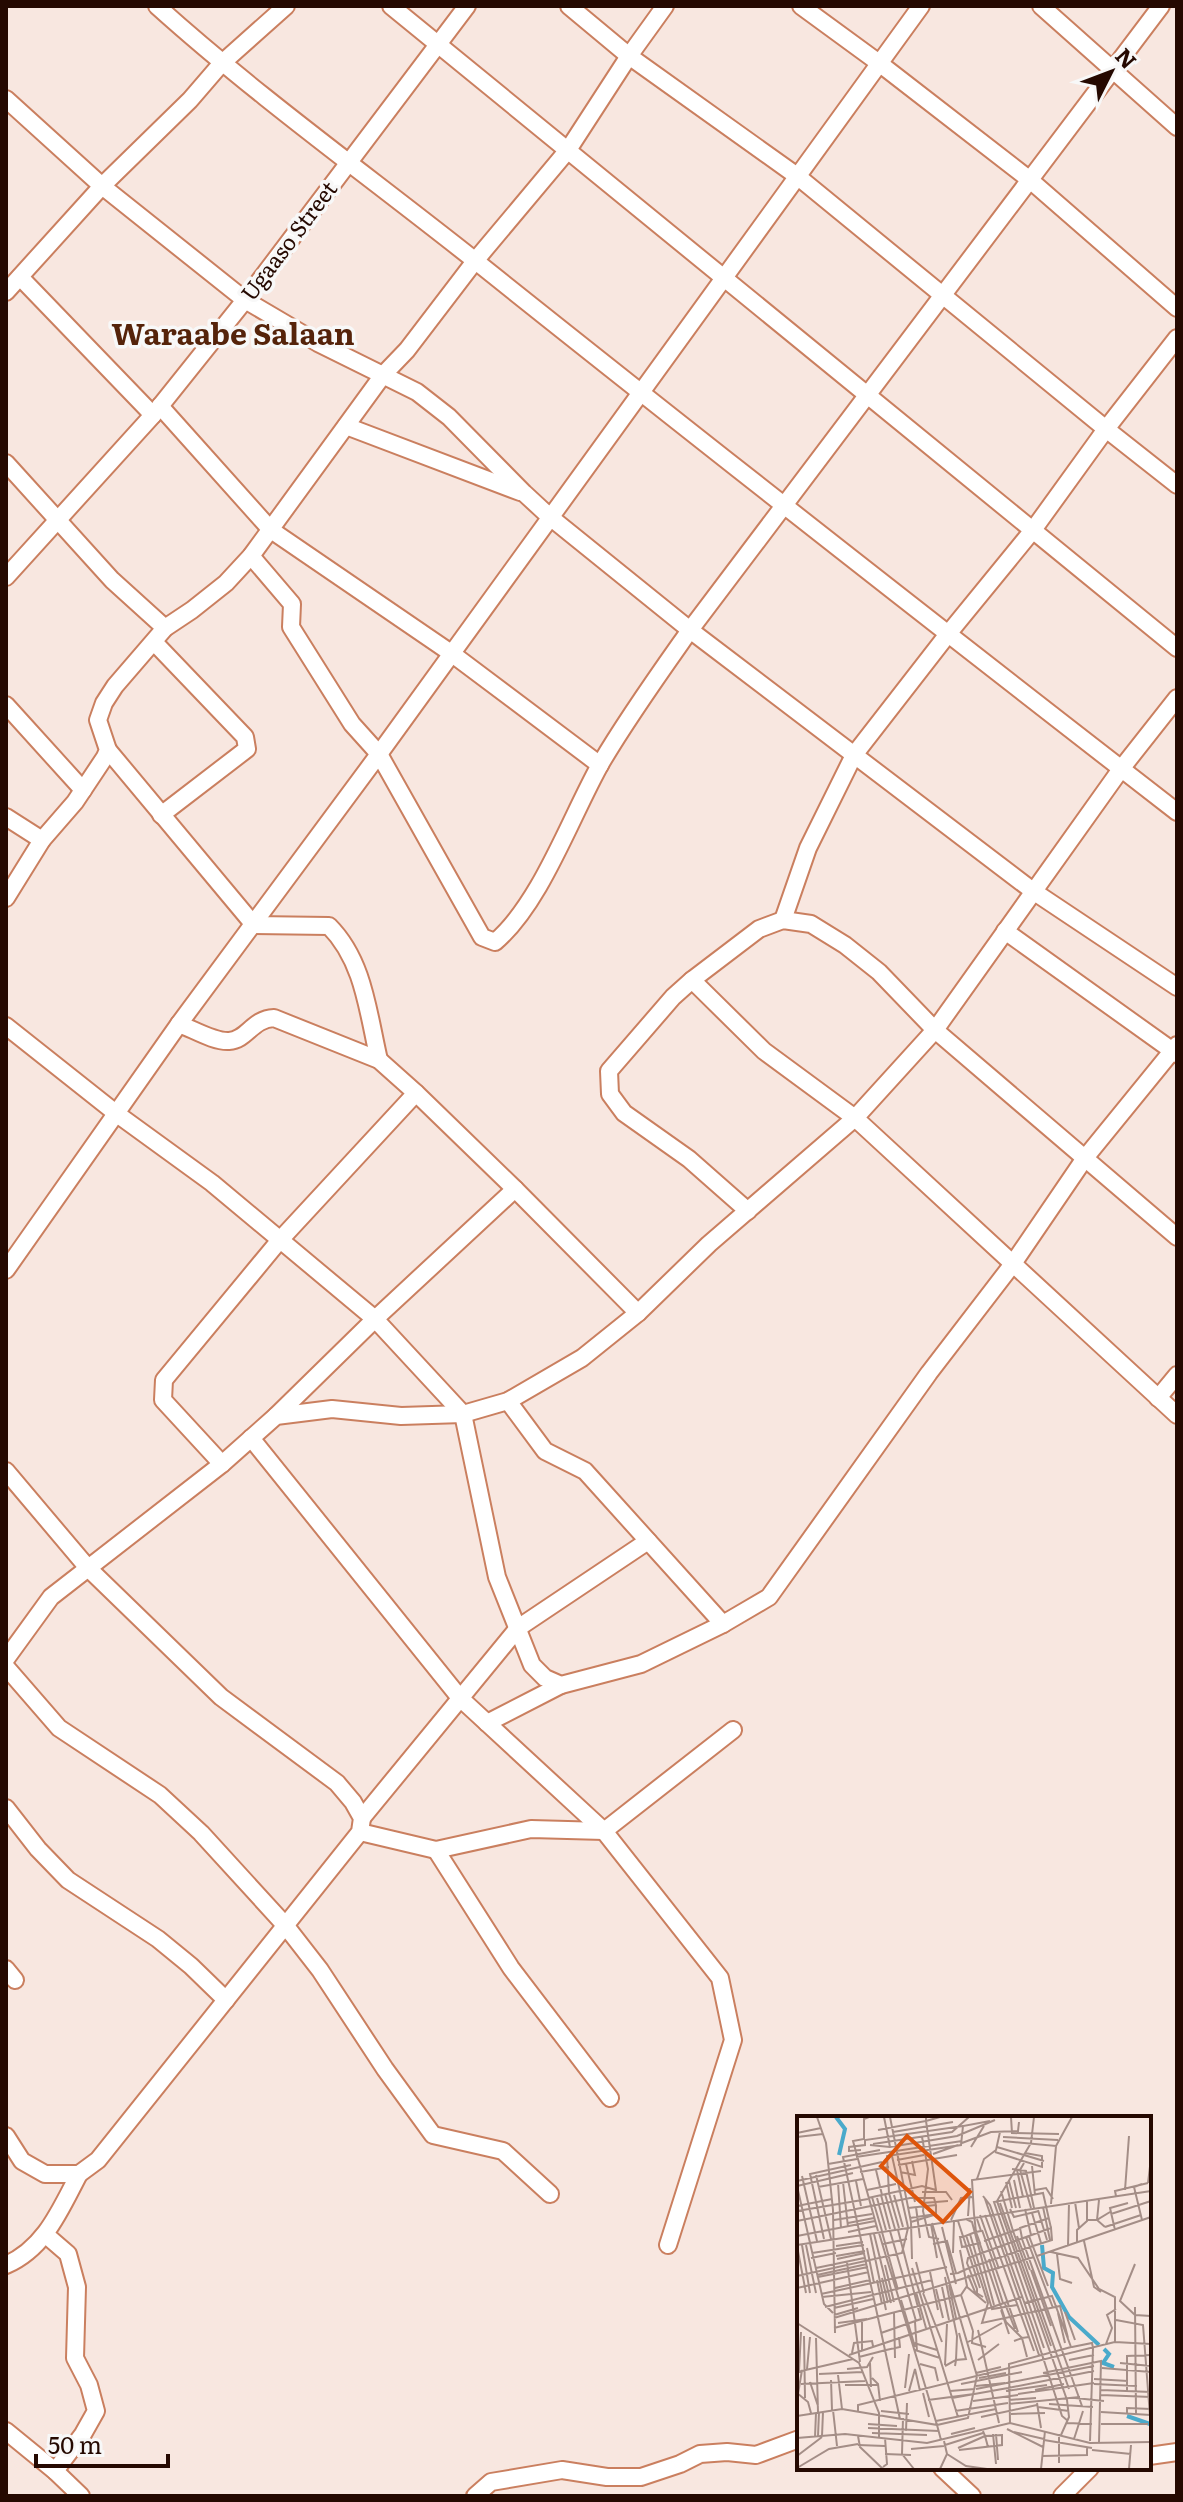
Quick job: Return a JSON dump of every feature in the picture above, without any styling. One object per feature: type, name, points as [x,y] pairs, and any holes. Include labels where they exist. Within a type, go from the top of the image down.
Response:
[{"type":"street","points":[[157,6],[221,64],[349,161],[640,393],[1177,812]]},
{"type":"street","points":[[6,292],[102,186],[190,100],[221,64],[286,6]]},
{"type":"street","points":[[391,6],[1177,648]]},
{"type":"street","name":"Ugaaso Street","points":[[6,577],[157,411],[245,300],[467,6]]},
{"type":"street","points":[[569,6],[629,56],[797,176],[1177,485]]},
{"type":"street","points":[[379,1060],[358,968],[343,941],[329,926],[254,925],[108,750],[98,720],[104,703],[126,672],[165,628],[226,583],[251,556],[383,375],[407,350],[475,261],[568,150],[665,6]]},
{"type":"street","points":[[801,6],[1030,180],[1177,308]]},
{"type":"street","points":[[6,1270],[179,1024],[379,754],[921,6]]},
{"type":"street","points":[[1041,6],[1177,127]]},
{"type":"street","points":[[251,556],[292,604],[291,627],[352,724],[379,754],[482,937],[495,942],[505,934],[533,894],[600,765],[628,718],[690,630],[1161,6]]},
{"type":"street","points":[[6,99],[102,186],[245,300],[318,343],[417,392],[449,417],[550,517],[690,630],[1033,891],[1177,987]]},
{"type":"street","points":[[20,277],[157,411],[271,530],[451,653],[600,765]]},
{"type":"street","points":[[783,920],[808,848],[854,755],[1033,530],[1177,338]]},
{"type":"street","points":[[346,426],[524,493]]},
{"type":"street","points":[[6,463],[112,580],[165,628]]},
{"type":"street","points":[[154,642],[245,737],[247,749],[161,815]]},
{"type":"street","points":[[276,1416],[332,1409],[401,1416],[463,1414],[508,1401],[582,1358],[638,1313],[709,1244],[855,1118],[935,1030],[1121,769],[1177,698]]},
{"type":"street","points":[[6,705],[83,790]]},
{"type":"street","points":[[6,898],[42,840],[83,790],[108,750]]},
{"type":"street","points":[[6,817],[42,840]]},
{"type":"street","points":[[748,1211],[689,1159],[624,1113],[610,1094],[609,1071],[673,997],[692,980],[759,929],[783,920],[811,924],[845,945],[879,972],[935,1030],[1177,1237]]},
{"type":"street","points":[[487,1723],[561,1685],[641,1664],[723,1624],[769,1597],[929,1373],[1012,1265],[1085,1158],[1176,1050],[1005,931]]},
{"type":"street","points":[[692,980],[764,1051],[855,1118],[1177,1415]]},
{"type":"street","points":[[179,1024],[226,1042],[238,1039],[263,1019],[274,1018],[379,1060],[515,1189],[638,1313]]},
{"type":"street","points":[[6,1026],[117,1114],[212,1183],[375,1319],[463,1414],[497,1577],[532,1665],[545,1678],[561,1685]]},
{"type":"street","points":[[222,1464],[163,1400],[164,1380],[279,1241],[416,1093]]},
{"type":"street","points":[[6,1659],[51,1597],[222,1464],[515,1189]]},
{"type":"street","points":[[1158,1398],[1177,1375]]},
{"type":"street","points":[[508,1401],[545,1451],[585,1471],[723,1624]]},
{"type":"street","points":[[251,1438],[460,1698],[604,1831],[720,1978],[733,2040],[668,2245]]},
{"type":"street","points":[[6,1471],[88,1568],[221,1697],[337,1783],[353,1802],[361,1825]]},
{"type":"street","points":[[6,2265],[20,2259],[46,2235],[79,2174],[98,2160],[197,2039],[460,1698],[518,1628],[648,1541]]},
{"type":"street","points":[[6,1667],[59,1728],[160,1795],[201,1833],[285,1925],[320,1970],[433,2135],[503,2151],[550,2194]]},
{"type":"street","points":[[361,1825],[436,1850],[531,1829],[604,1831],[733,1730]]},
{"type":"street","points":[[6,1808],[38,1849],[68,1880],[158,1939],[226,2000]]},
{"type":"street","points":[[436,1850],[511,1968],[610,2098]]},
{"type":"street","points":[[6,2136],[22,2161],[45,2174],[79,2174]]},
{"type":"street","points":[[46,2235],[68,2254],[77,2287],[75,2358],[89,2385],[96,2411],[55,2471]]},
{"type":"street","points":[[6,2431],[81,2496]]},
{"type":"street","points":[[475,2496],[491,2482],[562,2470],[607,2477],[641,2477],[700,2454],[727,2452],[756,2455],[797,2440]]},
{"type":"street","points":[[1151,2456],[1177,2452]]},
{"type":"street","points":[[944,2470],[972,2496]]},
{"type":"street","points":[[1062,2496],[1088,2470]]},
{"type":"district","name":"Waraabe Salaan","points":[[233,335]]}]
